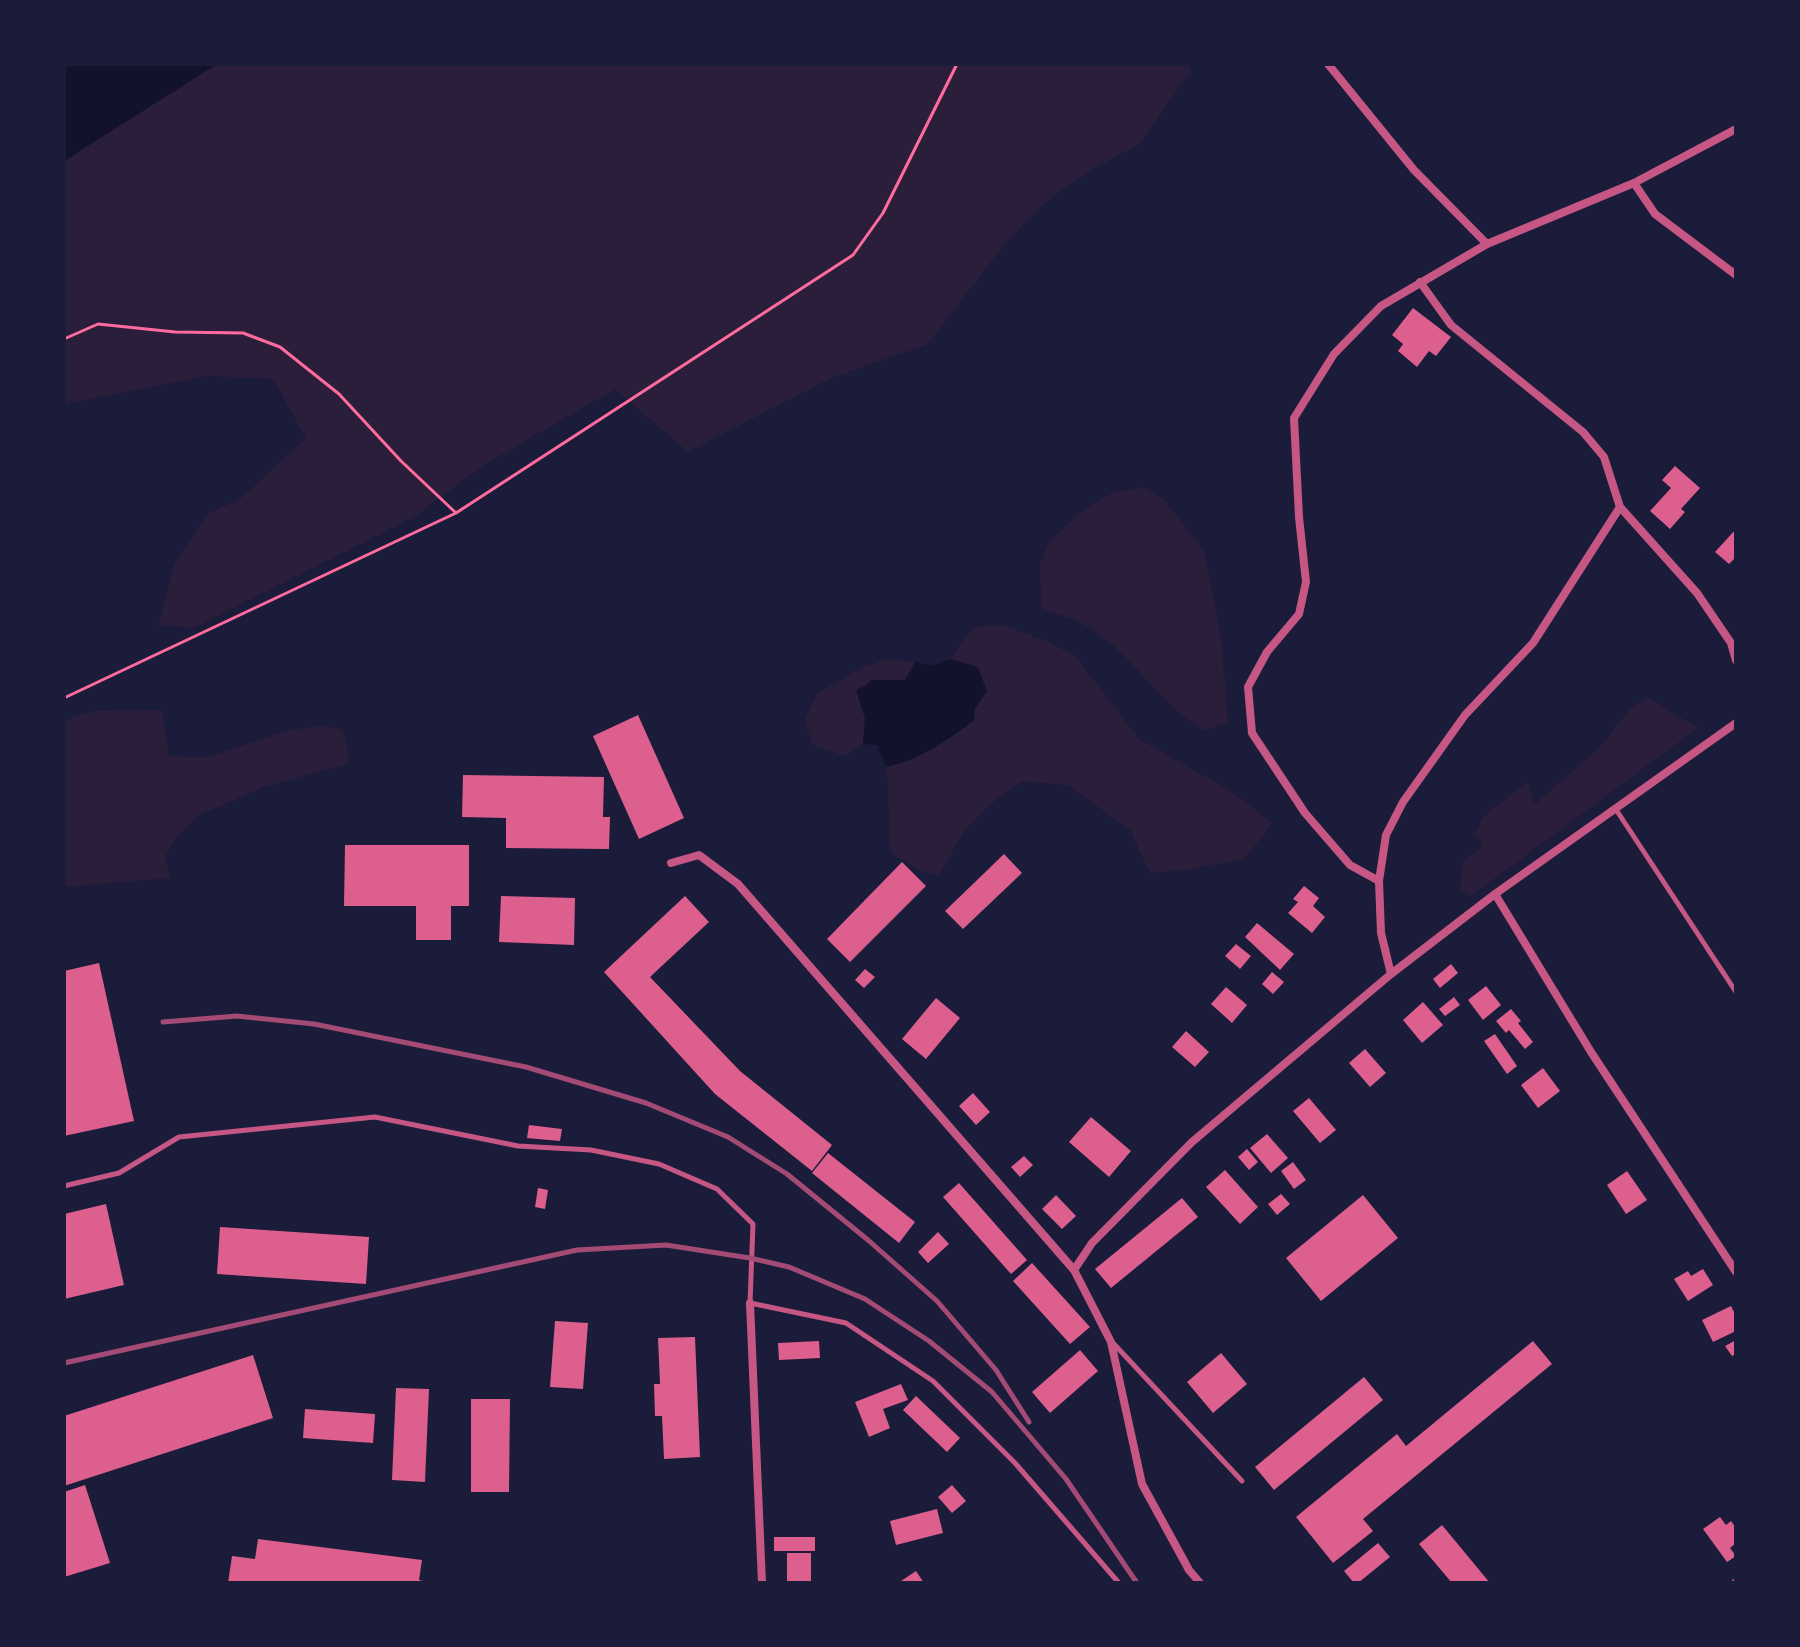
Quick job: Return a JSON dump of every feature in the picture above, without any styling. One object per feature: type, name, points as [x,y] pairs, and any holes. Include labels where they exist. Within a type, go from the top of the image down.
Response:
[{"type":"street","points":[[1328,64],[1414,170],[1487,244]]},
{"type":"street","points":[[1379,881],[1350,865],[1305,813],[1252,733],[1248,687],[1267,652],[1299,614],[1306,582],[1294,418],[1334,354],[1381,306],[1487,244],[1634,183],[1736,129]]},
{"type":"street","points":[[1634,183],[1655,214],[1736,275]]},
{"type":"street","points":[[1420,282],[1451,325],[1583,432],[1604,457],[1620,507],[1697,593],[1731,643],[1736,660]]},
{"type":"street","points":[[1391,974],[1381,933],[1379,881],[1386,835],[1403,802],[1465,715],[1533,643],[1620,507]]},
{"type":"street","points":[[1074,1270],[1092,1243],[1192,1142],[1391,974],[1495,894],[1736,723]]},
{"type":"street","points":[[671,863],[699,855],[738,884],[1074,1270],[1111,1342],[1142,1484],[1189,1570],[1200,1583]]},
{"type":"street","points":[[1495,894],[1591,1052],[1736,1272]]},
{"type":"street","points":[[750,1303],[762,1583]]},
{"type":"lane","points":[[1615,807],[1736,992]]},
{"type":"lane","points":[[64,1186],[119,1173],[179,1137],[375,1117],[518,1146],[591,1150],[659,1164],[717,1189],[753,1224],[750,1303],[846,1323],[933,1381],[1015,1463],[1119,1583]]},
{"type":"lane","points":[[1111,1342],[1242,1481]]},
{"type":"path","points":[[64,698],[456,513],[853,255],[883,213],[957,64]]},
{"type":"path","points":[[64,339],[98,324],[175,332],[243,333],[280,347],[339,394],[401,461],[456,513]]},
{"type":"shaded area","points":[[64,64],[217,64],[64,161]]},
{"type":"shaded area","points":[[217,64],[1189,64],[1190,72],[1139,144],[1081,176],[1042,205],[1003,246],[928,344],[829,379],[688,452],[615,389],[482,466],[414,517],[193,628],[159,625],[174,566],[210,512],[239,500],[306,438],[273,379],[208,376],[64,404],[64,161]]},
{"type":"shaded area","points":[[1142,487],[1164,499],[1204,551],[1221,637],[1228,723],[1203,730],[1172,707],[1104,638],[1077,621],[1041,608],[1040,563],[1049,542],[1080,513],[1112,493]]},
{"type":"shaded area","points":[[1001,625],[1047,641],[1076,657],[1139,739],[1231,791],[1272,823],[1245,859],[1150,873],[1130,830],[1068,785],[1021,781],[987,807],[964,832],[938,876],[925,873],[891,853],[886,767],[932,749],[974,720],[975,708],[987,691],[978,667],[950,659],[974,627]]},
{"type":"shaded area","points":[[886,659],[915,662],[906,680],[857,690],[865,718],[863,744],[844,756],[812,744],[805,720],[817,693],[862,668]]},
{"type":"shaded area","points":[[950,659],[977,667],[987,691],[975,708],[974,720],[932,749],[886,767],[877,745],[863,744],[865,718],[856,690],[872,680],[905,680],[915,662],[932,666]]},
{"type":"shaded area","points":[[1649,698],[1698,728],[1483,887],[1471,895],[1460,890],[1463,862],[1483,842],[1474,835],[1484,816],[1527,782],[1535,804],[1600,747],[1631,708]]},
{"type":"shaded area","points":[[162,710],[169,756],[209,756],[278,734],[328,727],[343,730],[350,763],[261,788],[200,815],[176,838],[165,857],[170,878],[64,887],[64,721],[93,711]]},
{"type":"building","points":[[1413,308],[1451,337],[1436,356],[1429,351],[1417,367],[1398,351],[1403,344],[1392,335]]},
{"type":"building","points":[[1675,466],[1700,488],[1681,509],[1685,512],[1670,529],[1650,511],[1671,488],[1662,480]]},
{"type":"building","points":[[1736,529],[1736,557],[1729,564],[1715,552]]},
{"type":"building","points":[[638,715],[684,818],[639,839],[593,736]]},
{"type":"building","points":[[463,775],[604,777],[603,817],[610,817],[609,849],[506,848],[506,818],[462,817]]},
{"type":"building","points":[[345,845],[469,845],[469,906],[451,906],[451,940],[416,940],[416,906],[344,906]]},
{"type":"building","points":[[1004,854],[1022,873],[963,929],[945,911]]},
{"type":"building","points":[[902,862],[926,886],[850,962],[827,939]]},
{"type":"building","points":[[1304,886],[1319,898],[1313,906],[1325,917],[1312,933],[1288,913],[1298,902],[1293,899]]},
{"type":"building","points":[[501,896],[575,898],[574,945],[499,942]]},
{"type":"building","points":[[685,896],[709,922],[650,977],[740,1071],[832,1145],[812,1171],[715,1094],[604,972]]},
{"type":"building","points":[[1257,923],[1294,954],[1280,970],[1245,937]]},
{"type":"building","points":[[1236,944],[1251,956],[1240,969],[1225,956]]},
{"type":"building","points":[[99,963],[134,1121],[64,1136],[64,971]]},
{"type":"building","points":[[1451,964],[1458,973],[1440,988],[1433,979]]},
{"type":"building","points":[[865,969],[875,977],[864,988],[855,980]]},
{"type":"building","points":[[1272,972],[1284,982],[1273,994],[1262,984]]},
{"type":"building","points":[[1486,986],[1501,1005],[1483,1020],[1468,1000]]},
{"type":"building","points":[[1226,987],[1247,1005],[1232,1023],[1211,1004]]},
{"type":"building","points":[[1454,997],[1460,1005],[1445,1016],[1439,1009]]},
{"type":"building","points":[[936,998],[960,1018],[926,1059],[902,1039]]},
{"type":"building","points":[[1423,1002],[1443,1025],[1422,1043],[1403,1020]]},
{"type":"building","points":[[1511,1009],[1533,1042],[1525,1049],[1509,1030],[1506,1033],[1496,1021]]},
{"type":"building","points":[[1186,1031],[1209,1052],[1195,1067],[1172,1047]]},
{"type":"building","points":[[1495,1034],[1517,1066],[1507,1074],[1484,1041]]},
{"type":"building","points":[[1365,1049],[1386,1073],[1370,1087],[1349,1063]]},
{"type":"building","points":[[1543,1068],[1560,1091],[1538,1108],[1521,1085]]},
{"type":"building","points":[[973,1093],[990,1112],[976,1125],[959,1106]]},
{"type":"building","points":[[1309,1098],[1336,1130],[1320,1143],[1293,1111]]},
{"type":"building","points":[[1091,1117],[1131,1151],[1109,1177],[1069,1142]]},
{"type":"building","points":[[529,1125],[562,1129],[560,1141],[527,1138]]},
{"type":"building","points":[[1267,1134],[1288,1158],[1271,1173],[1250,1148]]},
{"type":"building","points":[[1247,1149],[1258,1162],[1249,1170],[1238,1157]]},
{"type":"building","points":[[828,1153],[915,1222],[899,1243],[812,1173]]},
{"type":"building","points":[[1024,1156],[1033,1165],[1020,1177],[1011,1167]]},
{"type":"building","points":[[1293,1162],[1306,1180],[1294,1189],[1281,1171]]},
{"type":"building","points":[[1225,1170],[1258,1207],[1240,1224],[1206,1187]]},
{"type":"building","points":[[1627,1171],[1647,1200],[1626,1214],[1607,1185]]},
{"type":"building","points":[[959,1183],[1027,1260],[1011,1274],[943,1197]]},
{"type":"building","points":[[538,1188],[548,1190],[545,1209],[535,1207]]},
{"type":"building","points":[[1281,1194],[1290,1204],[1277,1215],[1268,1204]]},
{"type":"building","points":[[1056,1195],[1076,1216],[1062,1229],[1042,1209]]},
{"type":"building","points":[[1363,1195],[1398,1238],[1321,1301],[1286,1258]]},
{"type":"building","points":[[1182,1198],[1198,1217],[1111,1288],[1095,1269]]},
{"type":"building","points":[[106,1204],[124,1285],[64,1299],[64,1214]]},
{"type":"building","points":[[220,1227],[369,1237],[366,1284],[217,1274]]},
{"type":"building","points":[[938,1232],[949,1244],[928,1263],[918,1252]]},
{"type":"building","points":[[1032,1263],[1090,1327],[1070,1344],[1013,1281]]},
{"type":"building","points":[[1703,1269],[1713,1285],[1688,1301],[1674,1279],[1688,1271],[1691,1276]]},
{"type":"building","points":[[1731,1306],[1736,1316],[1736,1331],[1713,1342],[1702,1320]]},
{"type":"building","points":[[555,1321],[588,1323],[583,1389],[550,1387]]},
{"type":"building","points":[[695,1337],[700,1457],[664,1459],[662,1416],[655,1416],[654,1384],[660,1384],[658,1338]]},
{"type":"building","points":[[1736,1340],[1736,1354],[1732,1356],[1725,1346]]},
{"type":"building","points":[[819,1341],[820,1358],[779,1360],[778,1343]]},
{"type":"building","points":[[1533,1341],[1552,1364],[1363,1519],[1373,1531],[1333,1563],[1296,1517],[1397,1434],[1406,1446]]},
{"type":"building","points":[[1080,1350],[1098,1371],[1050,1413],[1032,1392]]},
{"type":"building","points":[[1221,1353],[1247,1384],[1213,1413],[1187,1382]]},
{"type":"building","points":[[253,1355],[273,1418],[64,1486],[64,1416]]},
{"type":"building","points":[[1364,1377],[1383,1400],[1274,1490],[1255,1467]]},
{"type":"building","points":[[901,1384],[908,1400],[883,1409],[890,1428],[869,1437],[855,1402]]},
{"type":"building","points":[[396,1388],[429,1389],[425,1482],[392,1480]]},
{"type":"building","points":[[916,1396],[960,1438],[947,1452],[903,1410]]},
{"type":"building","points":[[471,1399],[510,1399],[509,1492],[471,1492]]},
{"type":"building","points":[[305,1409],[375,1414],[373,1443],[303,1438]]},
{"type":"building","points":[[85,1485],[110,1563],[64,1577],[64,1492]]},
{"type":"building","points":[[952,1485],[966,1501],[952,1513],[938,1497]]},
{"type":"building","points":[[937,1509],[943,1533],[896,1545],[890,1521]]},
{"type":"building","points":[[1720,1517],[1726,1525],[1731,1521],[1736,1528],[1736,1543],[1730,1548],[1736,1556],[1727,1562],[1703,1529]]},
{"type":"building","points":[[1442,1525],[1490,1583],[1452,1583],[1419,1544]]},
{"type":"building","points":[[774,1537],[815,1537],[815,1551],[774,1551]]},
{"type":"building","points":[[258,1539],[422,1560],[419,1580],[431,1583],[228,1583],[232,1556],[255,1559]]},
{"type":"building","points":[[1378,1543],[1390,1557],[1354,1583],[1344,1571]]},
{"type":"building","points":[[787,1553],[811,1553],[811,1583],[787,1583]]},
{"type":"building","points":[[916,1571],[924,1583],[898,1583]]},
{"type":"railway","points":[[163,1022],[237,1016],[314,1024],[526,1067],[646,1103],[728,1137],[787,1174],[937,1301],[996,1370],[1029,1422]]},
{"type":"railway","points":[[64,1363],[577,1250],[666,1245],[750,1258],[789,1267],[865,1299],[929,1341],[992,1392],[1066,1479],[1137,1583]]}]
